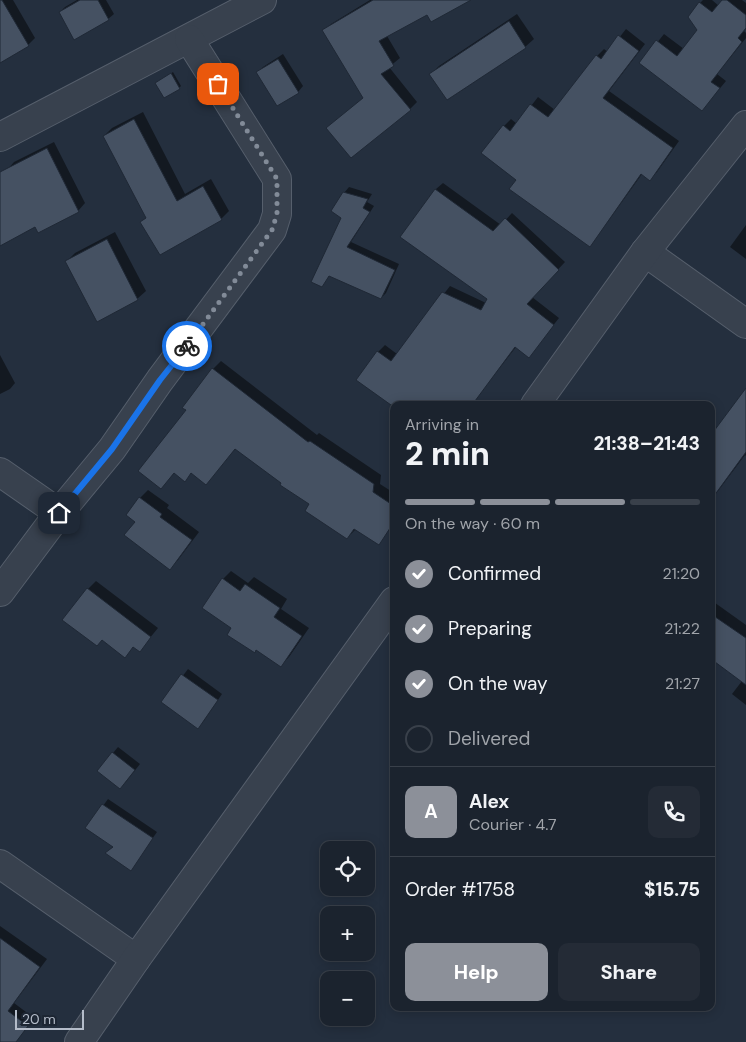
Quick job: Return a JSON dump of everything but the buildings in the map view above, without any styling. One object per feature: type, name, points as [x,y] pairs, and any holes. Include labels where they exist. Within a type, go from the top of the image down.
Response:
[{"type":"street","points":[[0,137],[262,0]]},
{"type":"street","points":[[0,592],[59,513],[112,449],[160,380],[272,230],[277,214],[277,179],[189,39]]},
{"type":"street","points":[[537,401],[645,252],[746,125]]},
{"type":"street","points":[[645,252],[746,324]]},
{"type":"street","points":[[0,472],[59,513]]},
{"type":"street","points":[[79,1042],[136,959],[390,606]]},
{"type":"street","points":[[0,864],[136,959]]},
{"type":"way so far","points":[[187,346],[272,230],[277,214],[277,179],[218,84]]},
{"type":"route","points":[[59,513],[112,449],[160,380],[187,346]]}]
